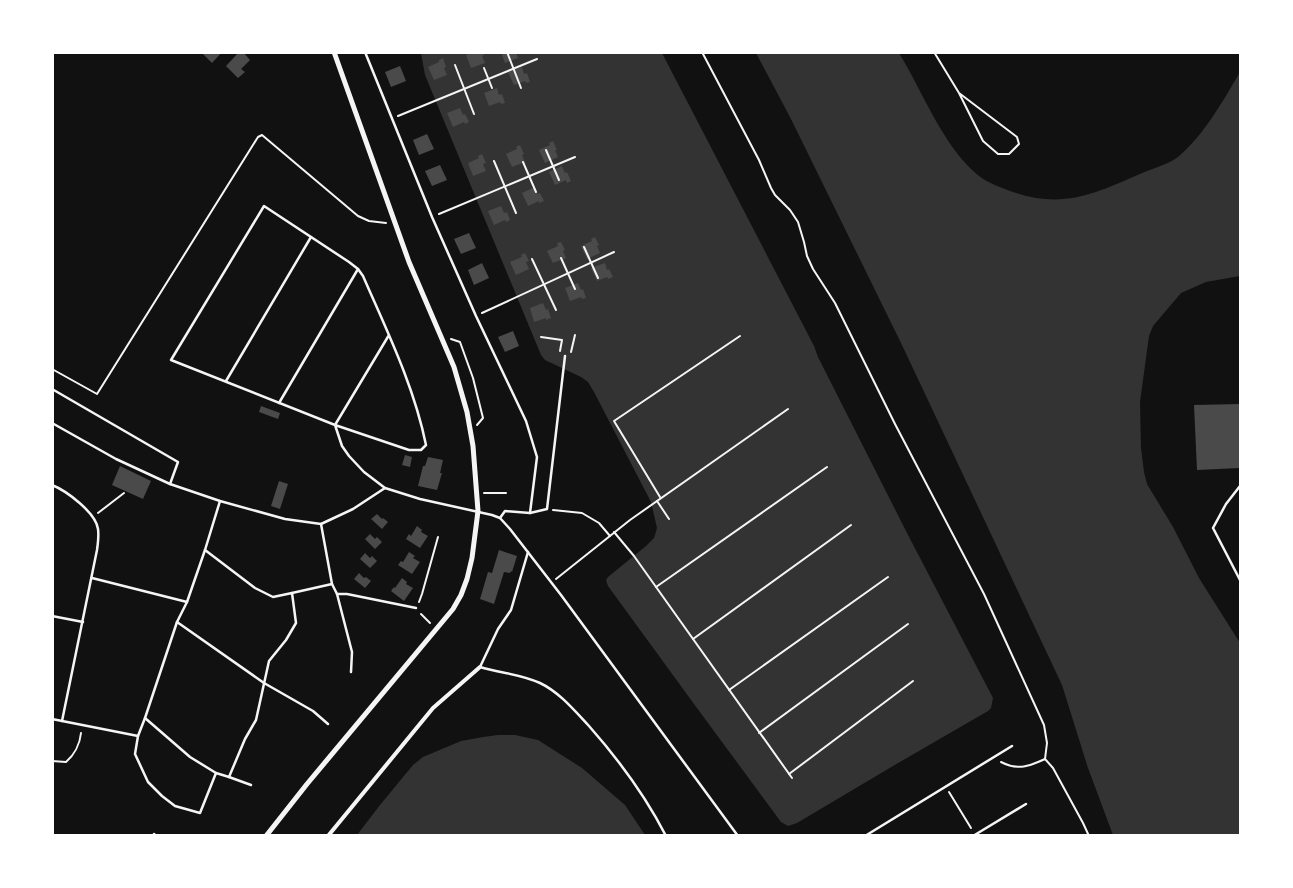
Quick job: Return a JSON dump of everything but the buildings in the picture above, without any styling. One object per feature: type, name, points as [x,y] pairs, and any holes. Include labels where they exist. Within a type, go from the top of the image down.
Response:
[{"type":"street","points":[[266,836],[453,609],[467,579],[472,558],[478,511],[472,434],[468,412],[454,367],[409,262],[334,52]]},
{"type":"street","points":[[328,836],[433,708],[480,667]]},
{"type":"lane","points":[[365,52],[432,217],[526,421],[537,456],[530,513]]},
{"type":"lane","points":[[264,206],[311,237],[358,269],[363,276],[389,335],[417,408],[426,445],[421,450],[409,450],[336,425],[171,360],[264,206]]},
{"type":"lane","points":[[226,381],[311,237]]},
{"type":"lane","points":[[278,403],[358,269]]},
{"type":"lane","points":[[389,335],[336,425],[342,446],[364,472],[385,488],[420,499],[478,511],[500,518],[552,582],[738,836]]},
{"type":"lane","points":[[500,518],[506,511],[530,513],[547,509],[565,356]]},
{"type":"lane","points":[[52,389],[178,462],[170,484]]},
{"type":"lane","points":[[52,423],[116,459],[170,484],[220,501],[285,519],[321,524],[353,509],[385,488]]},
{"type":"lane","points":[[52,485],[61,489],[80,503],[93,518],[98,528],[98,550],[62,721]]},
{"type":"lane","points":[[1240,486],[1226,504],[1213,528],[1240,580]]},
{"type":"lane","points":[[216,773],[200,812],[175,806],[162,796],[148,782],[135,754],[138,736],[177,622],[187,602],[220,501]]},
{"type":"lane","points":[[321,524],[332,584],[337,594],[352,652],[351,672]]},
{"type":"lane","points":[[205,550],[255,588],[273,597],[332,584]]},
{"type":"lane","points":[[528,552],[512,610],[498,628],[480,667],[534,681],[550,689],[568,704],[620,762],[638,787],[666,836]]},
{"type":"lane","points":[[92,578],[187,602]]},
{"type":"lane","points":[[229,777],[245,739],[256,720],[269,661],[286,640],[296,623],[292,593]]},
{"type":"lane","points":[[337,594],[347,594],[416,608]]},
{"type":"lane","points":[[52,616],[83,622]]},
{"type":"lane","points":[[177,622],[264,683],[314,711],[328,724]]},
{"type":"lane","points":[[145,718],[190,757],[216,773],[251,785]]},
{"type":"lane","points":[[52,719],[138,736]]},
{"type":"lane","points":[[864,836],[1012,746]]},
{"type":"lane","points":[[974,835],[1026,804]]},
{"type":"path","points":[[507,52],[521,88]]},
{"type":"path","points":[[702,52],[771,188],[798,222],[807,256],[813,269],[835,303],[895,424],[984,594],[1044,725],[1047,743],[1045,759],[1053,768],[1089,836]]},
{"type":"path","points":[[934,52],[959,93],[983,141],[998,154],[1009,154],[1019,144],[1017,137],[959,93]]},
{"type":"path","points":[[392,118],[537,59]]},
{"type":"path","points":[[455,65],[474,114]]},
{"type":"path","points":[[484,68],[492,88]]},
{"type":"path","points":[[52,369],[97,394],[258,137],[262,135],[358,216],[368,221],[384,224],[396,222]]},
{"type":"path","points":[[546,150],[558,180]]},
{"type":"path","points":[[432,217],[575,157]]},
{"type":"path","points":[[494,161],[516,213]]},
{"type":"path","points":[[523,162],[536,192]]},
{"type":"path","points":[[584,247],[598,278]]},
{"type":"path","points":[[476,316],[614,252]]},
{"type":"path","points":[[560,258],[575,288]]},
{"type":"path","points":[[532,259],[556,310]]},
{"type":"path","points":[[442,336],[460,342],[472,378],[483,418],[472,434]]},
{"type":"path","points":[[660,498],[614,421],[740,336]]},
{"type":"path","points":[[542,337],[562,340]]},
{"type":"path","points":[[552,582],[657,500],[788,409]]},
{"type":"path","points":[[656,588],[827,468]]},
{"type":"path","points":[[93,518],[124,493]]},
{"type":"path","points":[[477,493],[506,493]]},
{"type":"path","points":[[657,500],[669,519]]},
{"type":"path","points":[[547,509],[582,513],[599,522],[610,536]]},
{"type":"path","points":[[693,639],[851,525]]},
{"type":"path","points":[[614,532],[634,556],[792,778]]},
{"type":"path","points":[[436,629],[416,608],[422,594],[438,537]]},
{"type":"path","points":[[729,690],[888,577]]},
{"type":"path","points":[[759,733],[908,624]]},
{"type":"path","points":[[789,774],[913,681]]},
{"type":"path","points":[[52,761],[66,762],[72,757],[80,738],[82,725]]},
{"type":"path","points":[[993,757],[1004,764],[1027,767],[1045,759]]},
{"type":"path","points":[[945,786],[974,835]]},
{"type":"shaded area","points":[[421,53],[662,53],[993,698],[991,708],[988,711],[797,823],[788,826],[781,822],[608,586],[606,580],[608,577],[654,538],[657,528],[651,502],[588,382],[545,360],[541,355],[425,75]]},
{"type":"shaded area","points":[[756,53],[899,53],[944,135],[966,164],[979,176],[995,185],[1031,197],[1047,199],[1063,199],[1093,193],[1174,160],[1205,128],[1240,72],[1240,276],[1206,282],[1181,293],[1153,326],[1149,336],[1140,402],[1141,448],[1147,484],[1173,527],[1199,578],[1240,643],[1240,835],[1113,835],[1088,768],[1062,685],[902,345],[791,119]]},
{"type":"shaded area","points":[[498,735],[515,735],[538,740],[582,768],[625,805],[645,835],[357,835],[413,765],[423,757],[461,741]]}]
